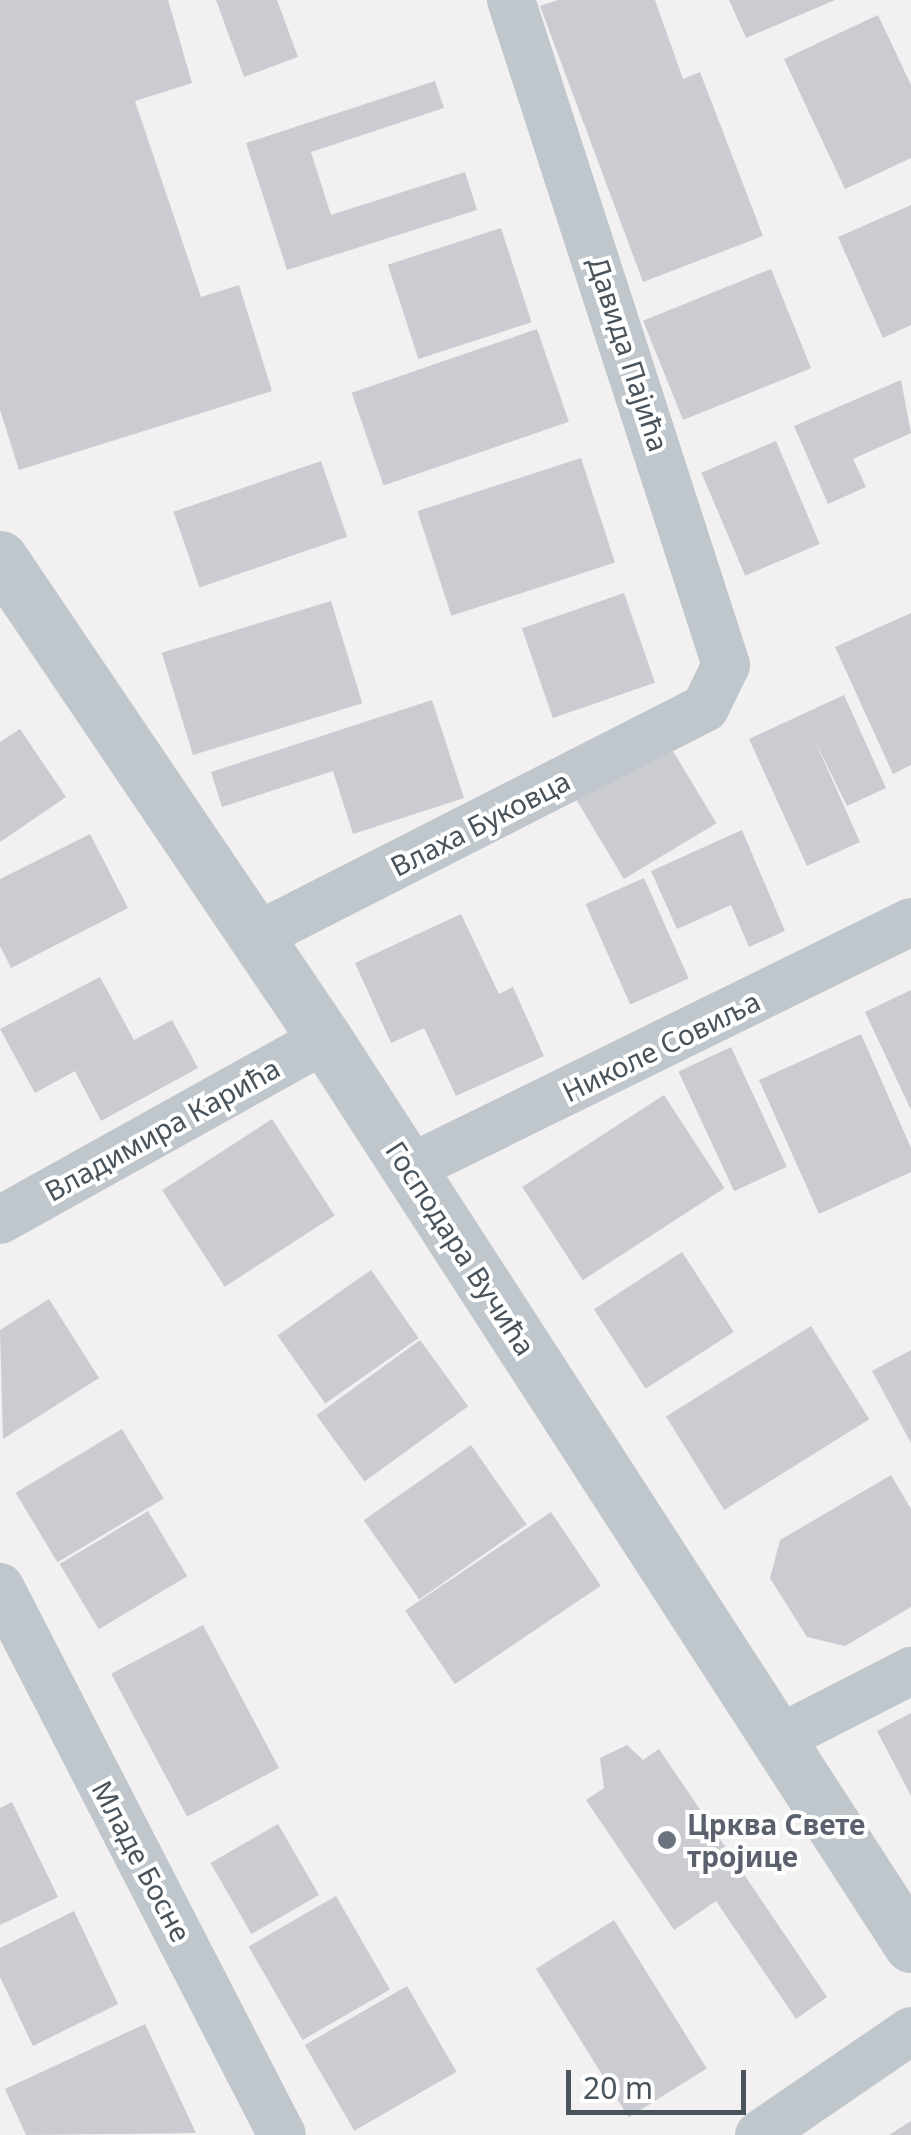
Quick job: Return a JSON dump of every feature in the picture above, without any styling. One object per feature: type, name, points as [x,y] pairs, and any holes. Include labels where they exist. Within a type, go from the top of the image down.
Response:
[{"type":"street","name":"Давида Пајића","points":[[511,0],[714,611],[726,665],[705,708]]},
{"type":"street","name":"Господара Вучића","points":[[0,558],[325,1038],[911,1945]]},
{"type":"street","name":"Влаха Буковца","points":[[255,937],[705,708]]},
{"type":"street","name":"Николе Совиља","points":[[410,1168],[911,922]]},
{"type":"street","name":"Владимира Карића","points":[[0,1220],[325,1038]]},
{"type":"street","name":"Младе Босне","points":[[0,1588],[282,2135]]},
{"type":"street","points":[[776,1740],[911,1671]]},
{"type":"street","points":[[759,2135],[911,2031]]},
{"type":"building","points":[[0,0],[168,0],[192,83],[135,101],[201,297],[239,285],[272,391],[19,470],[0,410]]},
{"type":"building","points":[[216,0],[277,0],[298,57],[244,77]]},
{"type":"building","points":[[558,0],[655,0],[683,79],[700,72],[763,236],[643,282],[540,6]]},
{"type":"building","points":[[729,0],[835,0],[746,38]]},
{"type":"building","points":[[878,15],[911,85],[911,158],[845,189],[784,59]]},
{"type":"building","points":[[435,81],[444,108],[311,152],[331,215],[465,172],[477,210],[287,270],[246,143]]},
{"type":"building","points":[[911,205],[911,325],[883,338],[838,237]]},
{"type":"building","points":[[501,228],[532,322],[418,359],[388,265]]},
{"type":"building","points":[[771,269],[811,368],[683,420],[643,321]]},
{"type":"building","points":[[537,329],[569,422],[384,485],[352,393]]},
{"type":"building","points":[[901,380],[911,433],[853,459],[866,487],[828,504],[794,426]]},
{"type":"building","points":[[776,441],[820,544],[745,576],[701,473]]},
{"type":"building","points":[[581,458],[615,563],[451,616],[417,511]]},
{"type":"building","points":[[321,461],[347,537],[200,587],[173,512]]},
{"type":"building","points":[[624,593],[655,683],[553,718],[522,628]]},
{"type":"building","points":[[331,601],[362,703],[193,755],[162,653]]},
{"type":"building","points":[[911,613],[911,765],[893,774],[835,647]]},
{"type":"building","points":[[844,695],[886,788],[847,806],[814,739],[860,842],[807,866],[749,739]]},
{"type":"building","points":[[432,700],[464,798],[353,834],[333,771],[222,807],[211,772]]},
{"type":"building","points":[[20,729],[66,797],[0,842],[0,742]]},
{"type":"building","points":[[667,741],[716,823],[624,879],[574,797]]},
{"type":"building","points":[[742,830],[785,931],[749,947],[731,905],[677,929],[651,871]]},
{"type":"building","points":[[90,834],[128,908],[11,968],[0,946],[0,879]]},
{"type":"building","points":[[644,878],[689,978],[630,1005],[586,904]]},
{"type":"building","points":[[461,914],[499,994],[513,987],[544,1056],[456,1096],[424,1028],[391,1043],[355,963]]},
{"type":"building","points":[[100,977],[134,1040],[172,1020],[198,1068],[101,1121],[75,1071],[35,1093],[0,1029]]},
{"type":"building","points":[[911,990],[911,1110],[865,1012]]},
{"type":"building","points":[[861,1034],[911,1148],[911,1172],[819,1214],[759,1080]]},
{"type":"building","points":[[731,1047],[787,1167],[734,1191],[678,1072]]},
{"type":"building","points":[[664,1095],[724,1188],[583,1280],[522,1187]]},
{"type":"building","points":[[272,1119],[335,1215],[225,1287],[162,1190]]},
{"type":"building","points":[[682,1252],[734,1332],[646,1389],[594,1309]]},
{"type":"building","points":[[371,1270],[419,1338],[325,1403],[278,1335]]},
{"type":"building","points":[[49,1299],[99,1378],[3,1439],[0,1330]]},
{"type":"building","points":[[811,1326],[869,1419],[724,1510],[666,1417]]},
{"type":"building","points":[[420,1340],[468,1406],[365,1482],[316,1415]]},
{"type":"building","points":[[911,1350],[911,1443],[872,1371]]},
{"type":"building","points":[[122,1429],[164,1498],[57,1562],[16,1493]]},
{"type":"building","points":[[471,1445],[527,1524],[419,1600],[364,1520]]},
{"type":"building","points":[[891,1475],[911,1509],[911,1607],[845,1646],[807,1637],[770,1578],[780,1540]]},
{"type":"building","points":[[148,1511],[187,1576],[99,1629],[60,1564]]},
{"type":"building","points":[[551,1512],[601,1586],[455,1684],[405,1610]]},
{"type":"building","points":[[203,1625],[279,1768],[187,1817],[111,1674]]},
{"type":"building","points":[[911,1713],[911,1796],[877,1731]]},
{"type":"building","name":"Црква Свете тројице","points":[[627,1745],[643,1760],[659,1749],[827,1997],[796,2019],[716,1901],[674,1930],[586,1800],[604,1788],[600,1758]]},
{"type":"building","points":[[12,1802],[58,1897],[0,1925],[0,1808]]},
{"type":"building","points":[[278,1824],[319,1895],[251,1934],[210,1863]]},
{"type":"building","points":[[336,1896],[390,1990],[303,2040],[249,1946]]},
{"type":"building","points":[[74,1911],[118,2004],[33,2046],[0,1977],[0,1948]]},
{"type":"building","points":[[614,1920],[707,2068],[629,2117],[536,1969]]},
{"type":"building","points":[[407,1986],[456,2072],[354,2131],[305,2045]]},
{"type":"building","points":[[145,2024],[196,2133],[26,2135],[5,2089]]},
{"type":"building","points":[[911,2121],[911,2135],[889,2135]]},
{"type":"place","name":"Црква Свете тројице","points":[[667,1840]]}]
